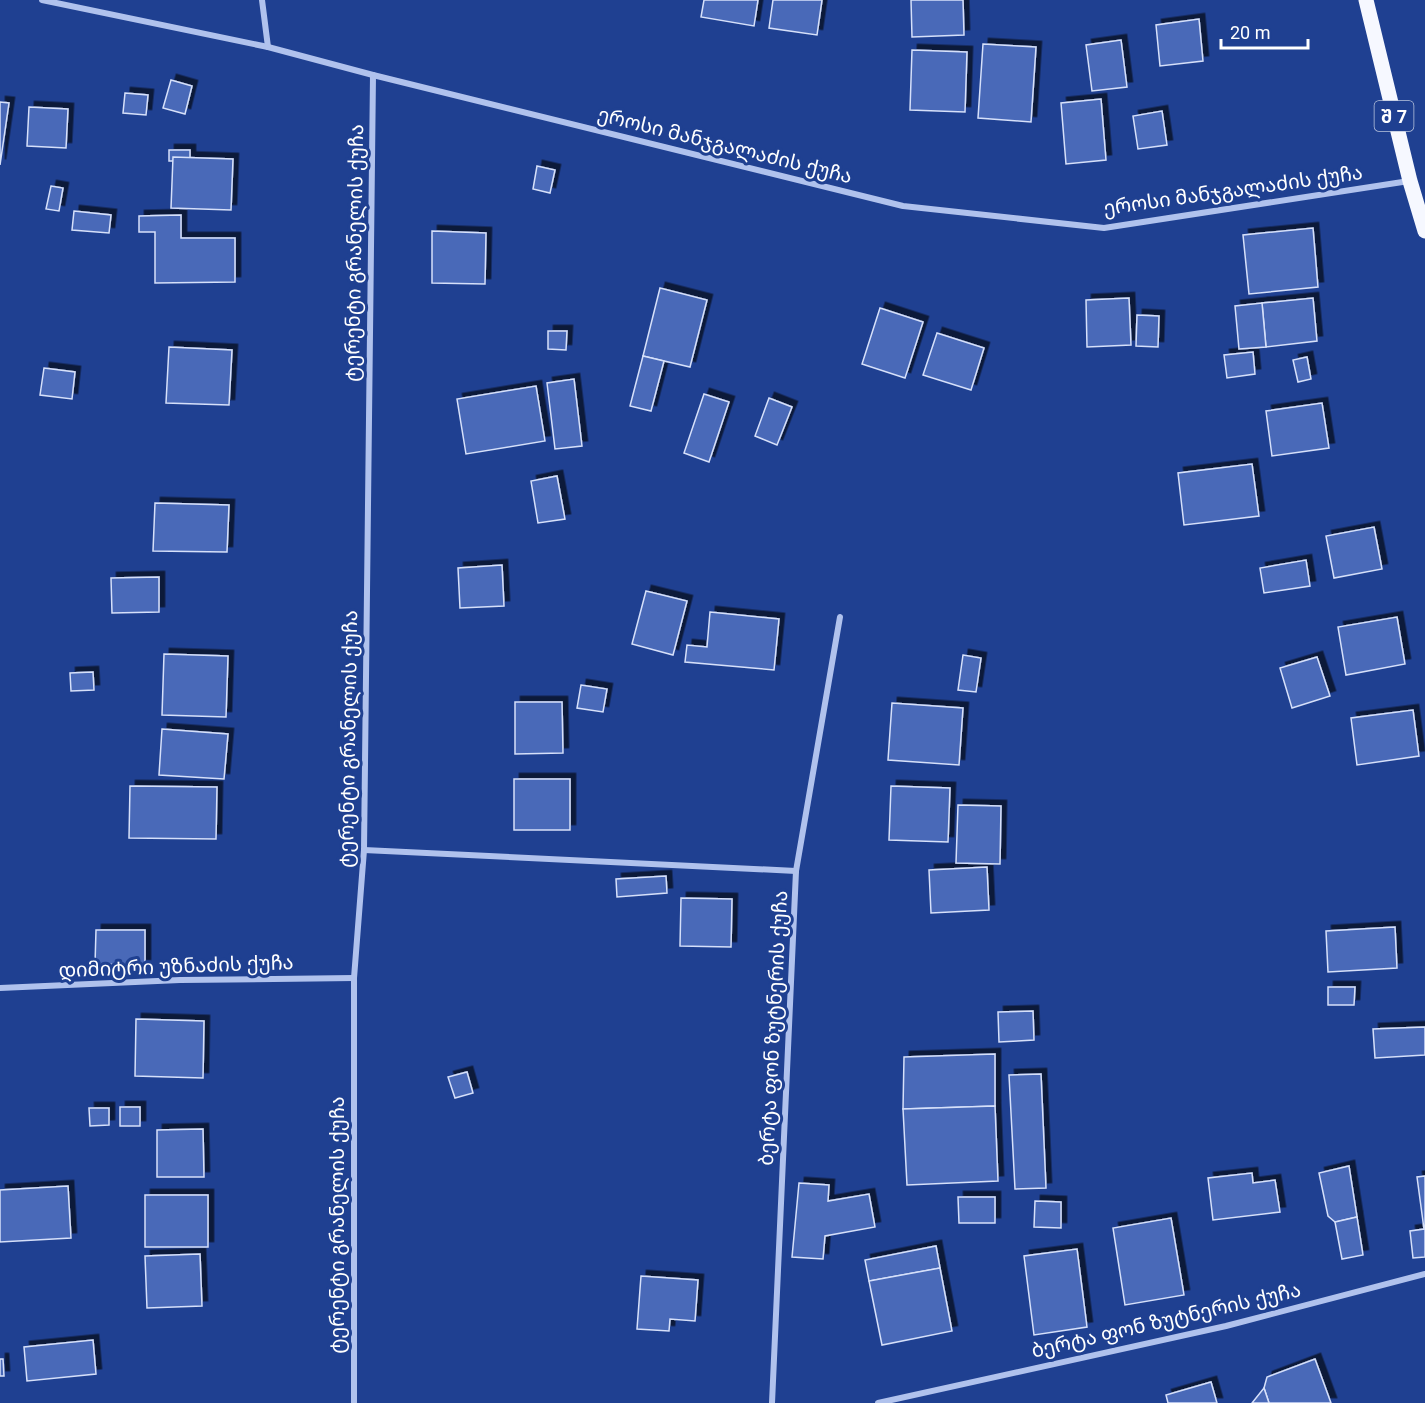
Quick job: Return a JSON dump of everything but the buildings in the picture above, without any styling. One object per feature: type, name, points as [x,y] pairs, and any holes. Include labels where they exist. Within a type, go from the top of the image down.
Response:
[{"type":"main road","name":"შ 7","points":[[1366,0],[1410,181],[1425,231]]},
{"type":"street","name":"ეროსი მანჯგალაძის ქუჩა","points":[[42,0],[268,47],[903,206],[1104,228],[1410,181]]},
{"type":"street","points":[[262,0],[268,47]]},
{"type":"street","name":"ტერენტი გრანელის ქუჩა","points":[[354,1403],[354,978],[364,850],[373,75]]},
{"type":"street","points":[[796,871],[840,617]]},
{"type":"street","name":"ბერტა ფონ ზუტნერის ქუჩა","points":[[364,850],[796,871],[772,1403]]},
{"type":"street","name":"დიმიტრი უზნაძის ქუჩა","points":[[0,988],[180,980],[354,978]]},
{"type":"street","name":"ბერტა ფონ ზუტნერის ქუჩა","points":[[878,1403],[1226,1326],[1425,1274]]}]
